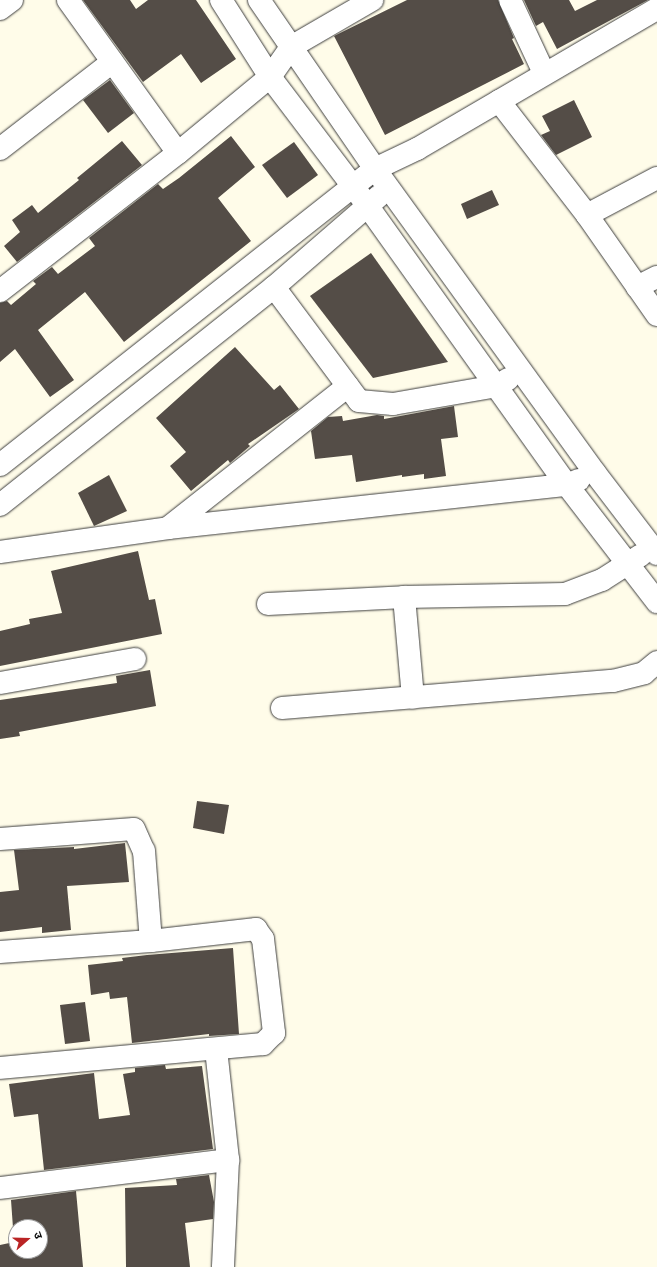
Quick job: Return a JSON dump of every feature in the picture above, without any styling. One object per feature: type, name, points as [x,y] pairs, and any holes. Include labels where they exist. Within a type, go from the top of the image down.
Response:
[{"type":"street","points":[[0,9],[12,0]]},
{"type":"street","points":[[68,0],[178,153]]},
{"type":"street","points":[[221,0],[270,77],[367,205],[567,485],[657,602]]},
{"type":"street","points":[[259,0],[375,169],[521,371],[595,473],[656,549],[628,563],[602,580],[565,594],[404,597],[268,604]]},
{"type":"street","points":[[0,291],[178,153],[270,77],[291,47],[372,0]]},
{"type":"street","points":[[510,0],[544,72]]},
{"type":"street","points":[[0,464],[375,169],[417,149],[499,101],[647,8]]},
{"type":"street","points":[[0,149],[112,62]]},
{"type":"street","points":[[499,101],[586,215],[657,316]]},
{"type":"street","points":[[0,505],[274,287],[367,205],[390,188],[417,149]]},
{"type":"street","points":[[586,215],[657,178]]},
{"type":"street","points":[[637,287],[657,277]]},
{"type":"street","points":[[274,287],[359,400],[393,404],[497,386],[521,371]]},
{"type":"street","points":[[168,528],[348,386]]},
{"type":"street","points":[[0,552],[168,528],[567,485],[595,473]]},
{"type":"street","points":[[404,597],[413,698]]},
{"type":"street","points":[[0,683],[135,658]]},
{"type":"street","points":[[282,708],[613,681],[644,673],[657,662]]},
{"type":"street","points":[[0,839],[134,830],[144,851],[151,941]]},
{"type":"street","points":[[0,952],[151,941],[256,928],[263,939],[274,1033],[263,1044],[0,1068]]},
{"type":"street","points":[[216,1049],[228,1160],[223,1267]]},
{"type":"street","points":[[0,1188],[228,1160]]},
{"type":"building","points":[[83,0],[130,0],[136,9],[148,0],[196,0],[236,59],[201,83],[181,54],[143,82]]},
{"type":"building","points":[[407,0],[498,0],[514,38],[512,39],[524,64],[385,135],[334,36]]},
{"type":"building","points":[[524,0],[569,0],[575,11],[597,0],[648,0],[557,49],[543,22],[536,26]]},
{"type":"building","points":[[110,80],[134,113],[108,133],[83,100]]},
{"type":"building","points":[[574,100],[592,137],[556,155],[541,135],[550,131],[542,116]]},
{"type":"building","points":[[231,136],[255,167],[218,198],[251,241],[124,342],[85,292],[38,330],[74,380],[50,397],[15,349],[0,362],[0,303],[7,301],[11,305],[36,284],[33,281],[52,267],[58,274],[95,246],[89,238],[158,184],[163,189],[179,178]]},
{"type":"building","points":[[122,141],[142,165],[17,262],[4,246],[20,232],[12,220],[32,205],[38,213],[79,180],[77,178]]},
{"type":"building","points":[[294,142],[318,175],[287,198],[262,165]]},
{"type":"building","points":[[492,190],[499,205],[467,219],[461,204]]},
{"type":"building","points":[[371,253],[448,362],[373,378],[310,296]]},
{"type":"building","points":[[235,347],[274,390],[280,385],[299,409],[248,444],[250,446],[230,463],[228,460],[191,491],[170,466],[186,452],[156,418]]},
{"type":"building","points":[[454,406],[458,437],[441,439],[446,476],[424,479],[424,474],[402,477],[402,475],[356,482],[352,455],[315,459],[311,431],[328,417],[342,416],[343,421],[377,415],[384,416],[384,419]]},
{"type":"building","points":[[109,475],[127,511],[94,526],[78,493]]},
{"type":"building","points":[[138,551],[149,600],[155,599],[162,634],[0,666],[0,631],[30,624],[29,619],[62,613],[51,571]]},
{"type":"building","points":[[150,670],[156,706],[19,732],[20,736],[0,739],[0,700],[117,683],[116,676]]},
{"type":"building","points":[[197,801],[229,805],[224,834],[193,828]]},
{"type":"building","points":[[125,843],[129,882],[67,886],[71,930],[42,933],[42,927],[0,932],[0,892],[19,890],[14,850],[74,847],[74,849]]},
{"type":"building","points":[[233,948],[239,1034],[209,1036],[209,1034],[132,1043],[127,997],[110,999],[109,992],[91,995],[88,965],[123,961],[122,958],[147,955]]},
{"type":"building","points":[[85,1002],[90,1041],[65,1044],[60,1005]]},
{"type":"building","points":[[165,1065],[166,1069],[202,1066],[213,1149],[44,1170],[38,1114],[14,1117],[9,1084],[94,1073],[99,1119],[130,1115],[123,1074],[135,1072],[135,1068]]},
{"type":"building","points":[[209,1175],[214,1202],[213,1219],[185,1223],[190,1267],[126,1267],[125,1188],[177,1185],[176,1179]]},
{"type":"building","points":[[76,1191],[83,1267],[0,1267],[0,1245],[8,1243],[8,1259],[48,1259],[48,1219],[12,1219],[11,1200]]}]
